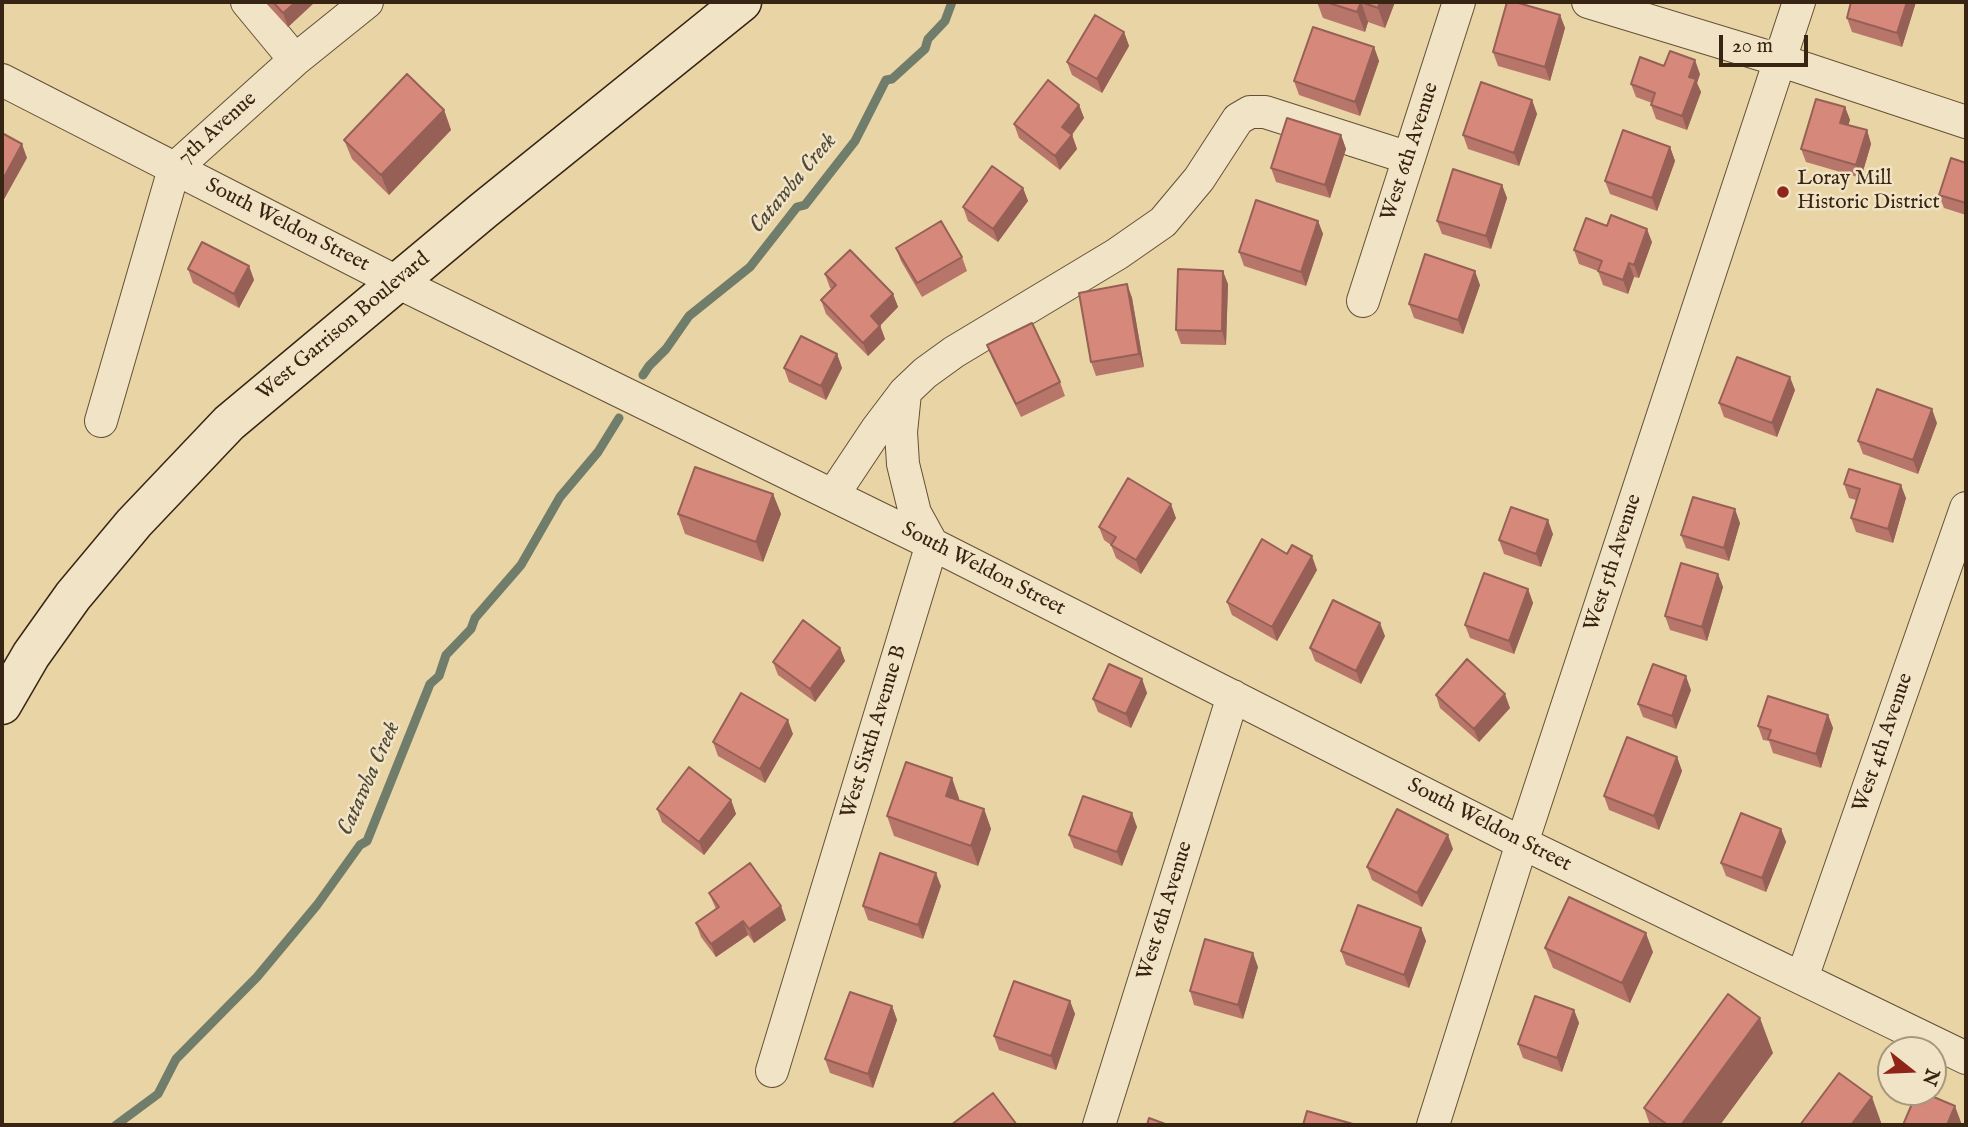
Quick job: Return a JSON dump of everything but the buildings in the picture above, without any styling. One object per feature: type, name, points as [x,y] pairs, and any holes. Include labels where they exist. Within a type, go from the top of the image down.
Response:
[{"type":"main road","name":"West Garrison Boulevard","points":[[2,705],[31,655],[73,597],[134,523],[229,423],[397,282],[742,2]]},
{"type":"street","points":[[247,2],[295,60]]},
{"type":"street","name":"7th Avenue","points":[[102,421],[174,169],[295,60],[367,2]]},
{"type":"street","name":"West 6th Avenue","points":[[1363,302],[1459,2]]},
{"type":"street","points":[[1587,2],[1779,60],[1966,122]]},
{"type":"street","name":"West 5th Avenue","points":[[1433,1125],[1522,843],[1799,2]]},
{"type":"street","name":"South Weldon Street","points":[[2,80],[397,282],[932,544],[1522,843],[1966,1058]]},
{"type":"street","points":[[833,495],[905,392],[925,373],[954,352],[1117,254],[1163,222],[1199,179],[1238,119],[1250,112],[1265,112],[1409,158]]},
{"type":"street","points":[[905,392],[901,432],[903,464],[915,513],[932,544]]},
{"type":"street","name":"West 4th Avenue","points":[[1802,978],[1966,508]]},
{"type":"street","name":"West Sixth Avenue B","points":[[772,1071],[932,544]]},
{"type":"street","name":"West 6th Avenue","points":[[1099,1125],[1233,696]]},
{"type":"waterway","name":"Catawba Creek","points":[[643,375],[666,349],[689,316],[750,267],[797,207],[805,205],[855,141],[886,80],[892,79],[925,49],[928,39],[945,21],[952,2]]},
{"type":"waterway","name":"Catawba Creek","points":[[116,1125],[158,1094],[176,1059],[257,977],[317,905],[360,845],[367,841],[430,684],[439,676],[446,655],[471,629],[475,618],[521,565],[560,497],[598,452],[619,418]]},
{"type":"place","name":"Loray Mill Historic District","points":[[1783,192]]}]
